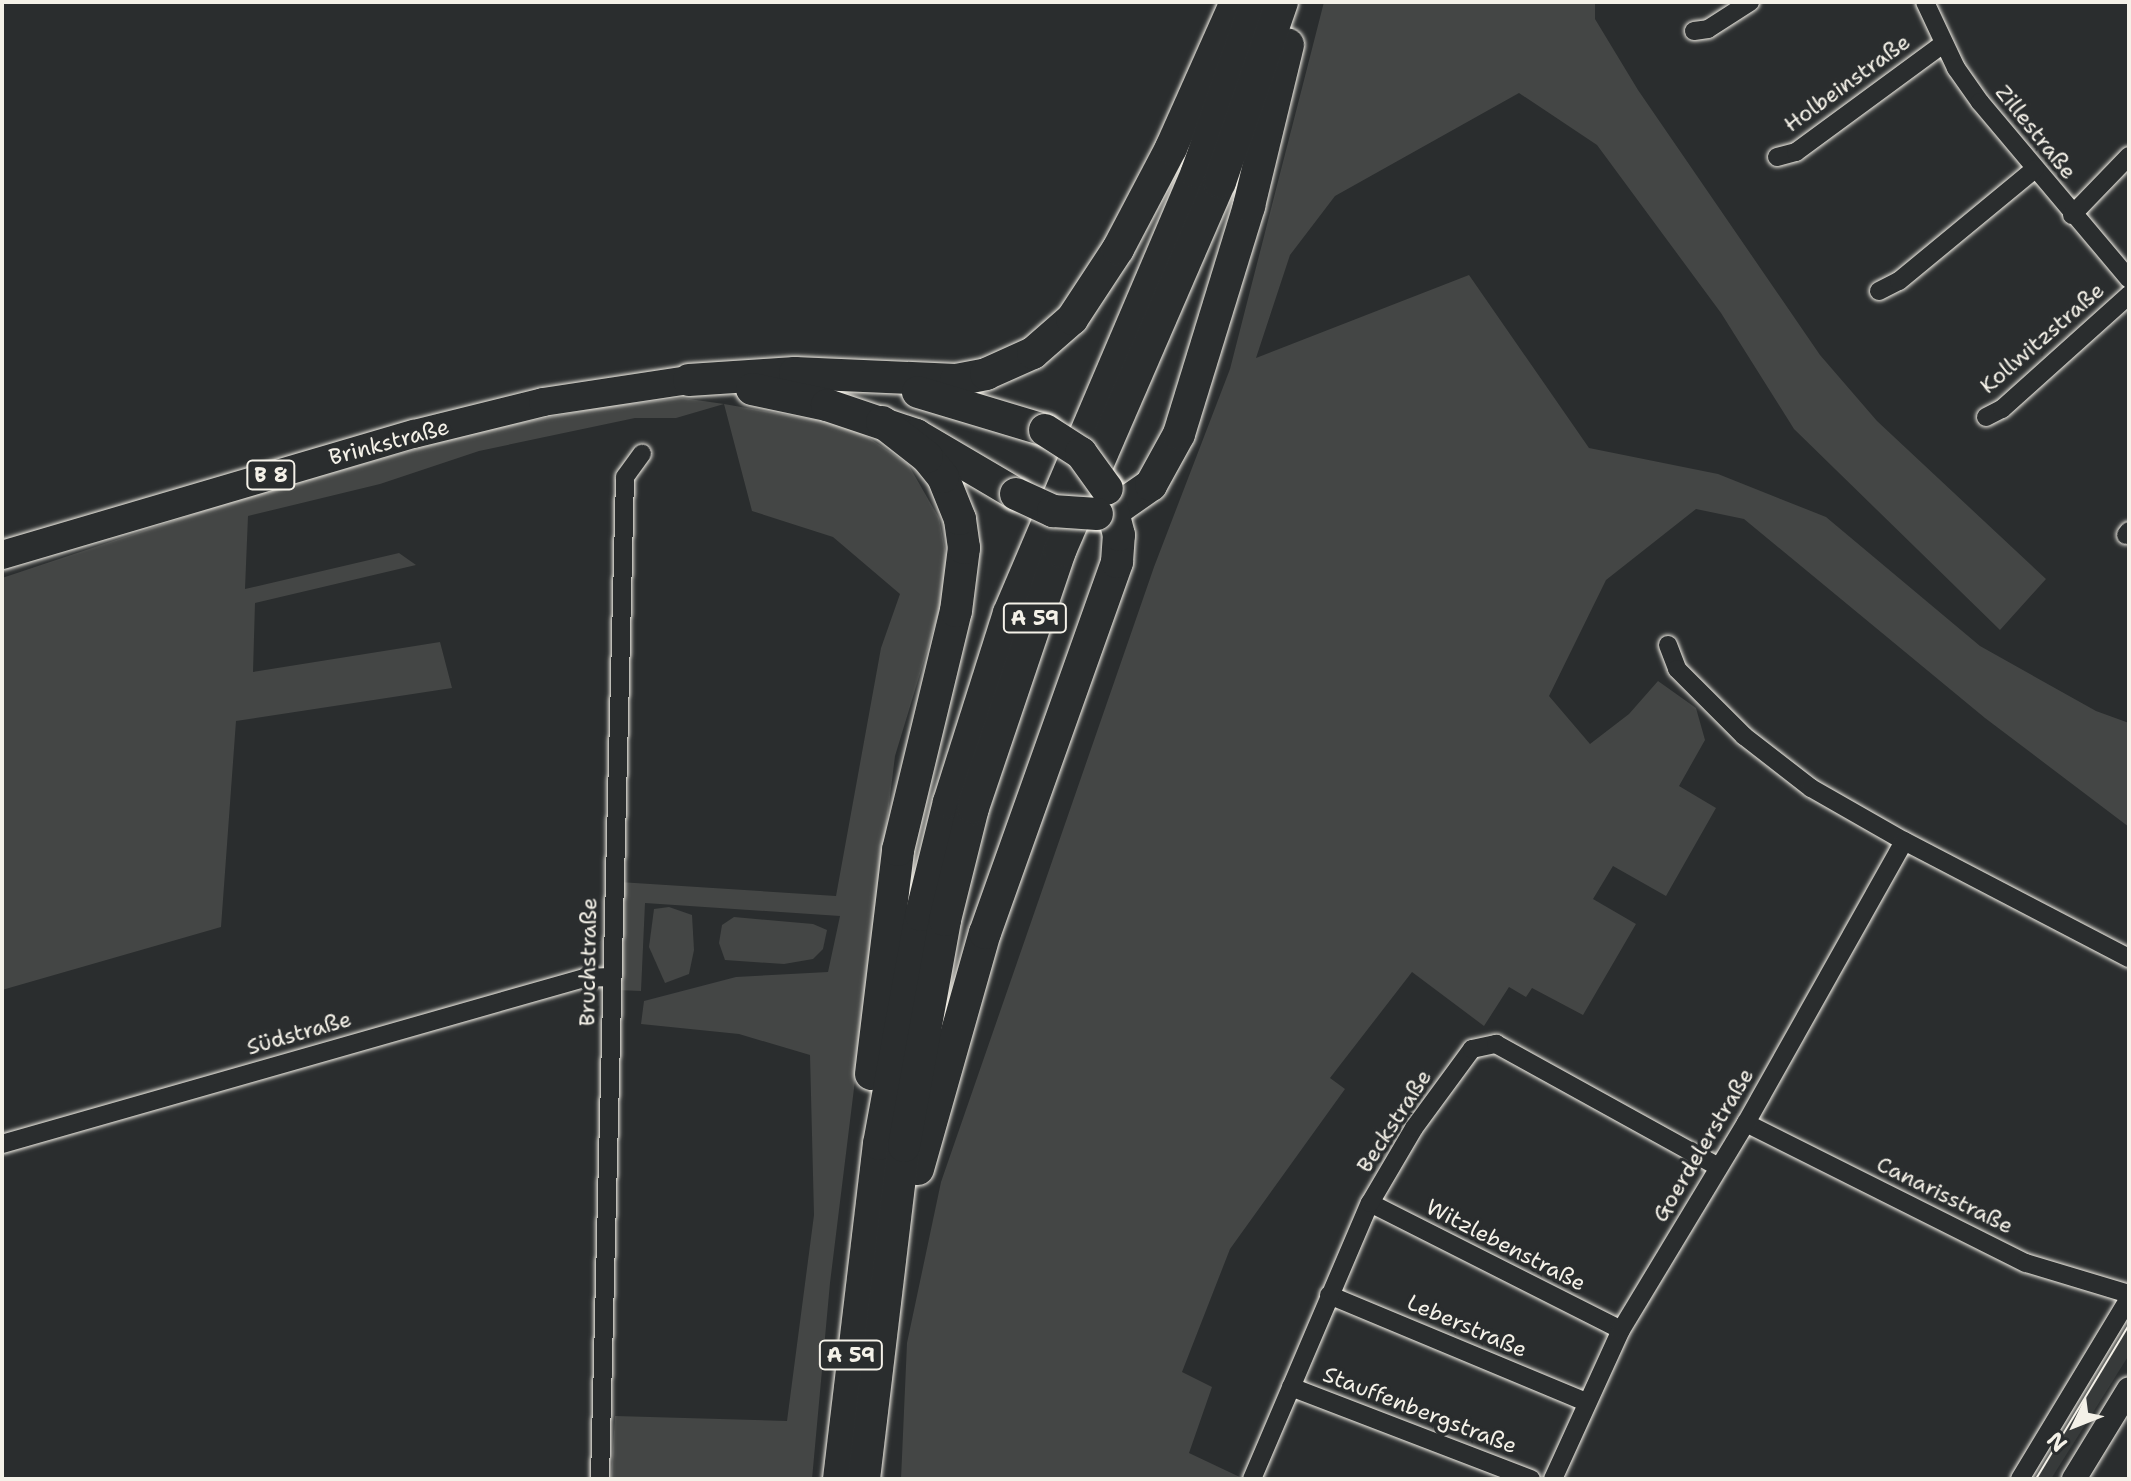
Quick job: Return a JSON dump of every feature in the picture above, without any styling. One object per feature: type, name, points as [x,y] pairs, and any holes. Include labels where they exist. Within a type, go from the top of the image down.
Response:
[{"type":"highway","points":[[689,380],[795,373],[872,380],[956,380],[986,374],[1033,353],[1072,319],[1118,249],[1171,148],[1236,2]]},
{"type":"highway","name":"A 59","points":[[839,1479],[866,1232],[921,915],[977,709],[1037,541],[1197,172],[1257,2]]},
{"type":"highway","name":"A 59","points":[[864,1479],[888,1264],[945,920],[1000,717],[1060,551],[1220,182],[1282,2]]},
{"type":"highway","points":[[689,380],[791,395],[882,422],[937,445],[1016,494],[1053,511],[1107,504],[1151,485],[1179,434],[1249,206],[1298,2]]},
{"type":"highway","points":[[872,380],[1045,430],[1081,453],[1107,504],[1118,549],[1108,593],[985,933],[888,1264]]},
{"type":"highway","points":[[866,1232],[865,1132],[889,908],[909,793],[956,611],[964,548],[960,519],[943,477],[927,457],[882,422]]},
{"type":"main road","name":"Brinkstraße","points":[[2,555],[414,434],[543,402],[689,380]]},
{"type":"main road","points":[[2074,1479],[2129,1389]]},
{"type":"street","points":[[1694,31],[1708,29],[1750,2]]},
{"type":"street","name":"Zillestraße","points":[[1925,2],[1943,44],[1980,102],[2129,279]]},
{"type":"street","name":"Holbeinstraße","points":[[1777,157],[1796,152],[1943,44]]},
{"type":"street","points":[[2072,215],[2129,156]]},
{"type":"street","points":[[1879,291],[1899,281],[2035,169]]},
{"type":"street","name":"Kollwitzstraße","points":[[1986,417],[2002,409],[2129,295]]},
{"type":"street","name":"Bruchstraße","points":[[600,1479],[625,477],[642,454]]},
{"type":"street","points":[[1668,645],[1677,669],[1744,736],[1811,788],[1904,841],[2129,958]]},
{"type":"street","name":"Goerdelerstraße","points":[[1553,1479],[1621,1330],[1717,1166],[1746,1123],[1904,841]]},
{"type":"street","name":"Südstraße","points":[[2,1144],[568,982],[611,977]]},
{"type":"street","name":"Beckstraße","points":[[1252,1479],[1370,1203],[1414,1128],[1472,1049],[1482,1042],[1496,1044],[1717,1166]]},
{"type":"street","name":"Canarisstraße","points":[[1746,1123],[2026,1263],[2129,1296]]},
{"type":"street","name":"Witzlebenstraße","points":[[1370,1203],[1621,1330]]},
{"type":"street","name":"Leberstraße","points":[[1329,1295],[1586,1402]]},
{"type":"street","points":[[2020,1479],[2129,1296]]},
{"type":"street","name":"Stauffenbergstraße","points":[[1291,1387],[1531,1479]]},
{"type":"shaded area","points":[[1324,2],[1595,2],[1595,19],[1638,90],[1820,355],[1877,421],[2046,579],[2000,630],[1794,429],[1721,313],[1597,145],[1519,93],[1335,196],[1290,255],[1256,358],[1469,275],[1589,448],[1718,474],[1826,517],[1980,646],[2096,711],[2129,723],[2129,827],[1985,718],[1744,519],[1696,509],[1606,580],[1549,696],[1590,744],[1629,714],[1658,681],[1696,708],[1705,740],[1679,786],[1716,808],[1666,896],[1613,866],[1593,899],[1636,924],[1583,1015],[1532,988],[1526,997],[1509,987],[1484,1026],[1412,972],[1330,1078],[1345,1089],[1230,1249],[1182,1372],[1212,1387],[1189,1453],[1244,1479],[901,1479],[907,1343],[941,1182],[1154,567],[1230,369]]},
{"type":"shaded area","points":[[682,398],[724,404],[676,418],[635,418],[479,451],[380,484],[248,516],[245,589],[399,553],[416,565],[255,603],[253,672],[440,642],[452,688],[236,721],[221,927],[2,990],[2,578],[242,498],[484,430],[602,407]]},
{"type":"shaded area","points":[[724,404],[851,426],[908,464],[939,518],[950,575],[895,756],[830,1283],[812,1479],[611,1479],[615,1416],[787,1421],[814,1215],[810,1055],[739,1034],[641,1024],[644,1001],[736,977],[828,972],[840,916],[645,903],[641,991],[617,990],[619,882],[836,896],[881,648],[900,594],[833,537],[752,511]]},
{"type":"shaded area","points":[[669,907],[692,915],[694,950],[689,974],[665,983],[649,947],[654,909]]},
{"type":"shaded area","points":[[734,917],[813,924],[827,930],[823,949],[813,959],[784,964],[725,960],[719,943],[722,925]]},
{"type":"shaded area","points":[[2129,1309],[2129,1355],[2051,1479],[2030,1479],[2069,1416],[2072,1400]]},
{"type":"tram line","points":[[2036,1479],[2129,1325]]}]
